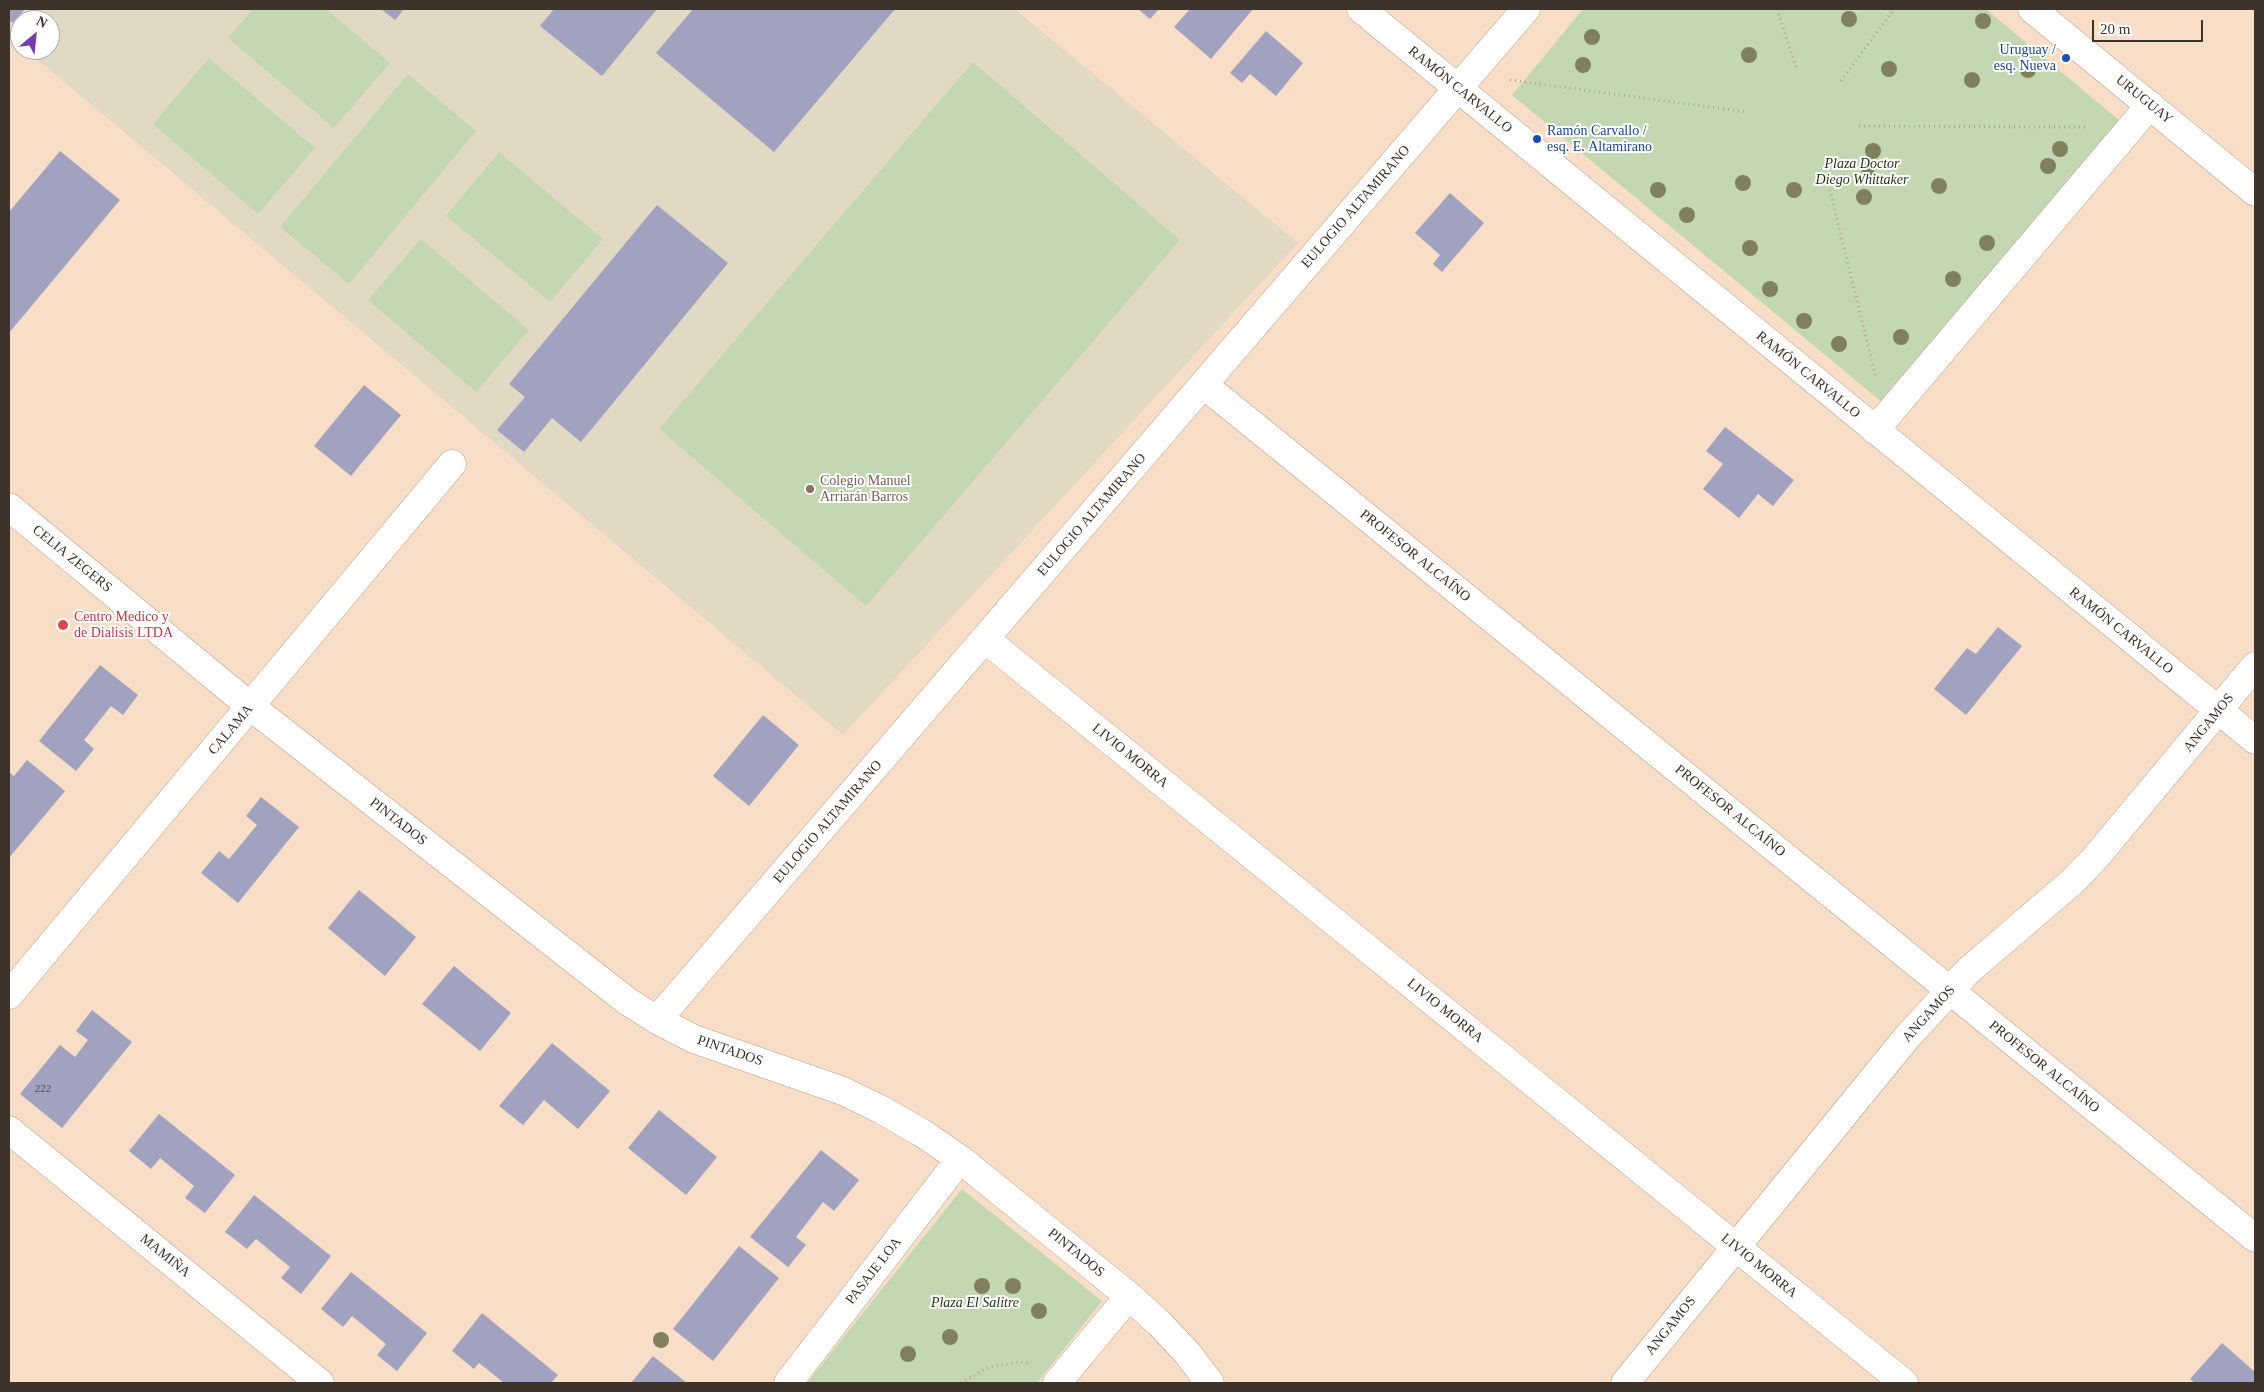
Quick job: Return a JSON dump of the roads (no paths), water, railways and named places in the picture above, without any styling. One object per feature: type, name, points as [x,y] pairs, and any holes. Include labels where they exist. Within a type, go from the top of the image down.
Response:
[{"type":"street","name":"RAMÓN CARVALLO","points":[[1361,9],[1464,81],[1880,423],[2255,740]]},
{"type":"street","name":"EULOGIO ALTAMIRANO","points":[[657,1020],[1526,9]]},
{"type":"street","name":"URUGUAY","points":[[2032,9],[2255,192]]},
{"type":"street","points":[[1880,423],[2150,105]]},
{"type":"street","name":"PROFESOR ALCAÍNO","points":[[1204,385],[2255,1238]]},
{"type":"street","name":"CALAMA","points":[[9,995],[452,464]]},
{"type":"street","name":"CELIA ZEGERS","points":[[9,507],[250,706]]},
{"type":"street","name":"LIVIO MORRA","points":[[985,639],[1904,1383]]},
{"type":"street","name":"ANGAMOS","points":[[1625,1383],[1854,1101],[1950,990],[2001,941],[2073,881],[2096,857],[2255,666]]},
{"type":"street","name":"PINTADOS","points":[[250,706],[628,1001],[657,1020],[694,1039],[724,1051],[803,1075],[843,1091],[882,1110],[960,1159],[1129,1296],[1160,1324],[1188,1354],[1210,1383]]},
{"type":"street","name":"MAMIÑA","points":[[9,1130],[320,1383]]},
{"type":"street","name":"PASAJE LOA","points":[[788,1383],[960,1159]]},
{"type":"street","points":[[1064,1374],[1129,1296]]},
{"type":"place","name":"Uruguay / esq. Nueva","points":[[2066,58]]},
{"type":"place","name":"Ramón Carvallo / esq. E. Altamirano","points":[[1537,139]]},
{"type":"place","name":"Colegio Manuel Arriarán Barros","points":[[810,489]]},
{"type":"place","name":"Centro Medico y de Dialisis LTDA","points":[[63,625]]},
{"type":"park label","name":"Plaza Doctor Diego Whittaker","points":[[1862,172]]},
{"type":"park label","name":"Plaza El Salitre","points":[[975,1303]]}]
